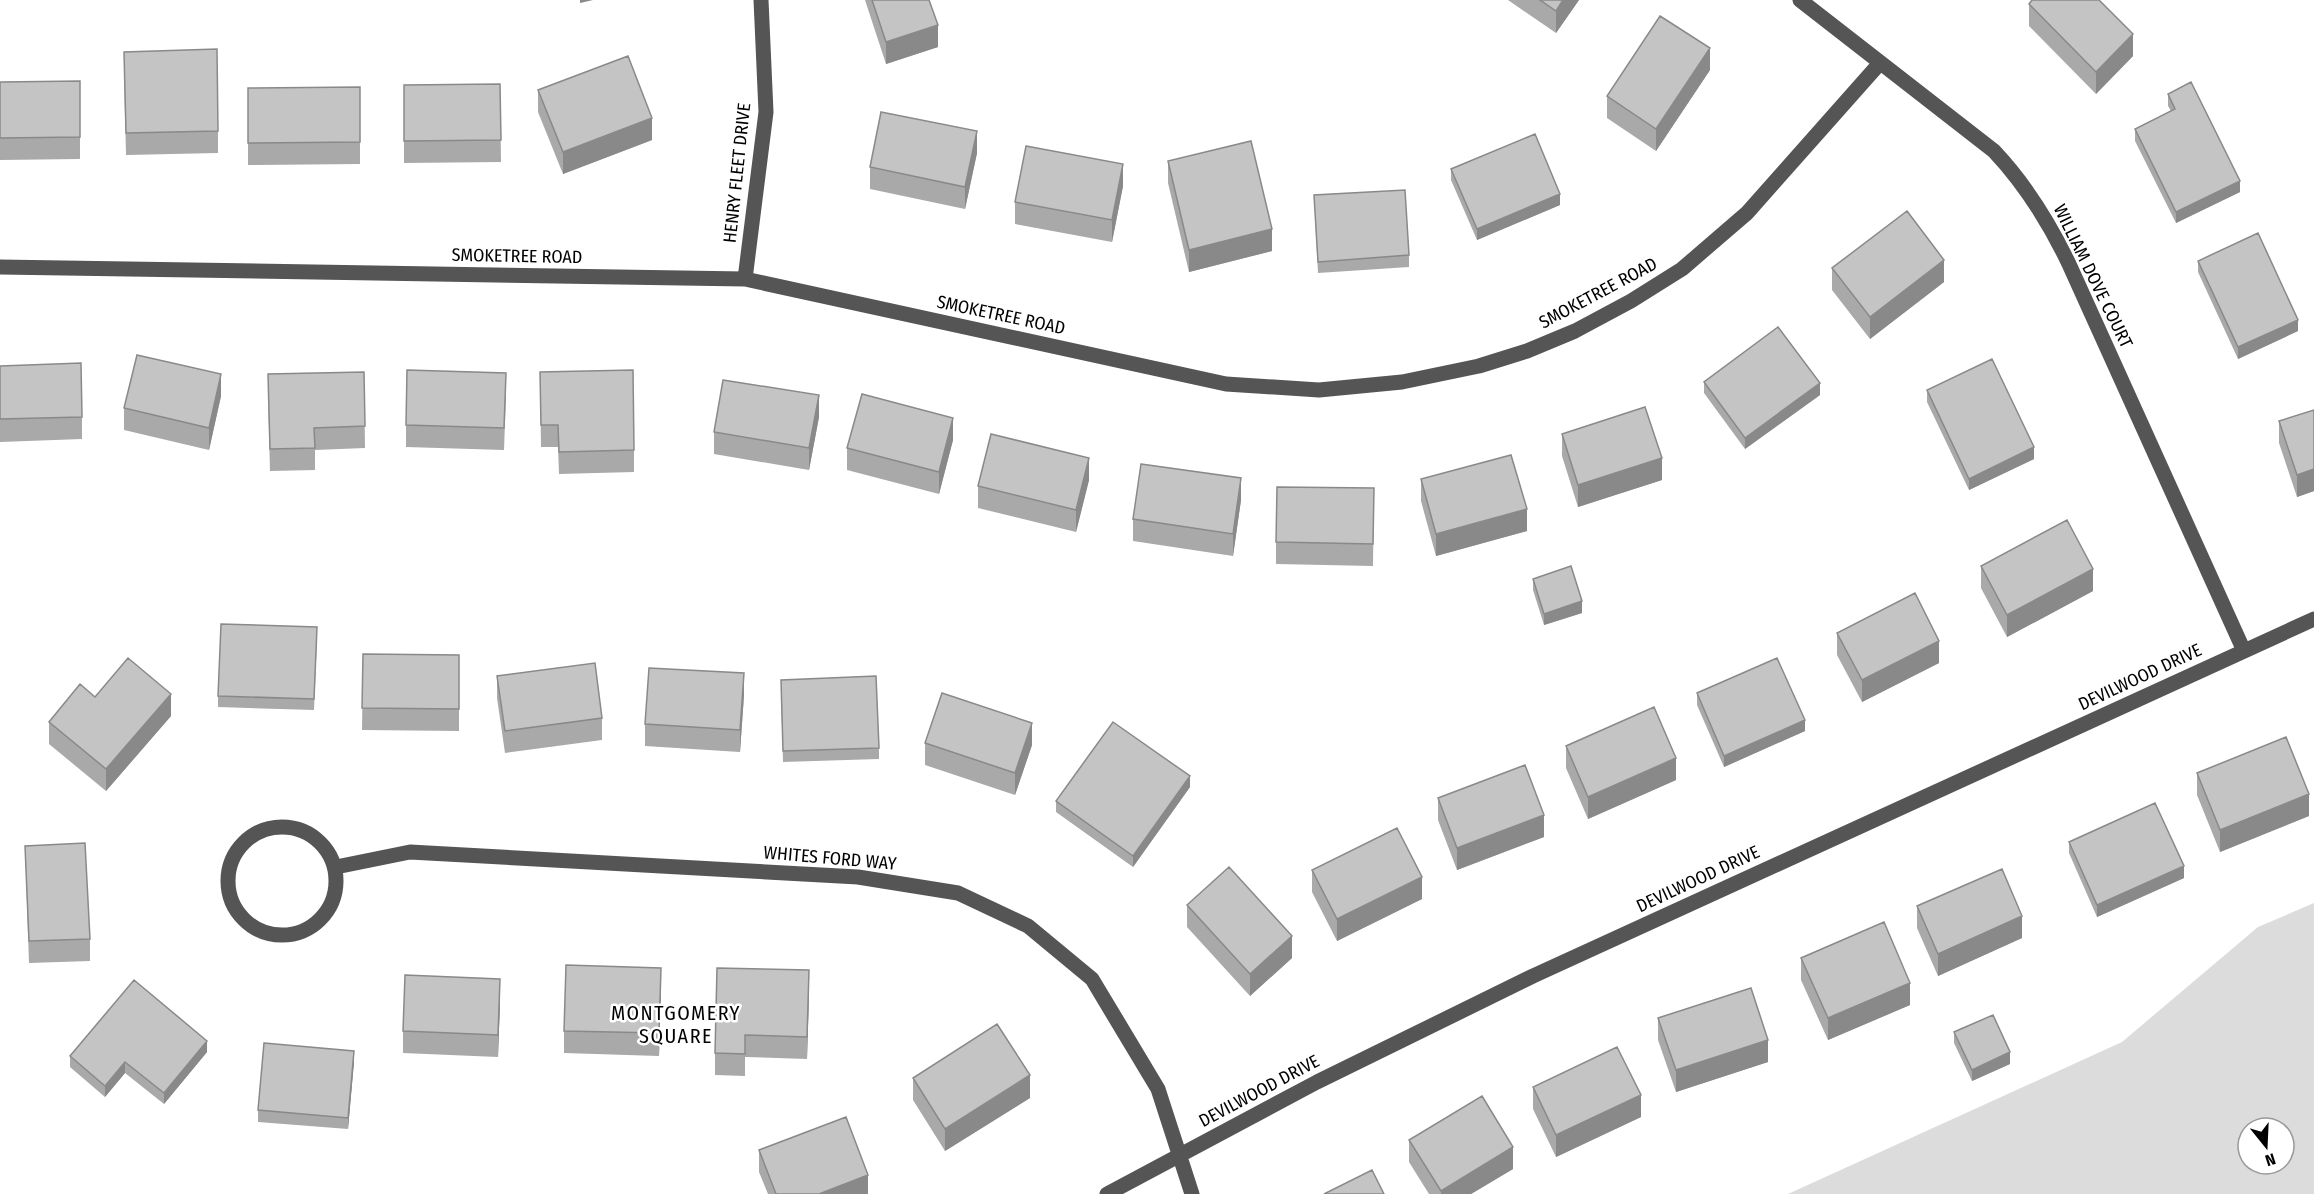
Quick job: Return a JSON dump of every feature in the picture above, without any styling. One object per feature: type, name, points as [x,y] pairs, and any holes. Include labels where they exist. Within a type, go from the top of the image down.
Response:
[{"type":"street","name":"HENRY FLEET DRIVE","points":[[745,279],[766,112],[761,0]]},
{"type":"street","name":"WILLIAM DOVE COURT","points":[[1800,0],[1994,151],[2016,174],[2035,201],[2069,264],[2244,651]]},
{"type":"street","name":"SMOKETREE ROAD","points":[[0,267],[745,279],[1226,384],[1320,390],[1402,382],[1479,366],[1536,347],[1575,331],[1631,301],[1682,269],[1747,213],[1800,156],[1880,63]]},
{"type":"street","name":"DEVILWOOD DRIVE","points":[[1107,1194],[1317,1082],[1533,976],[2314,619]]},
{"type":"street","points":[[281,826],[305,831],[324,846],[336,867],[336,892],[326,914],[307,930],[283,936],[259,931],[240,917],[229,895],[228,870],[238,848],[257,832],[281,826]]},
{"type":"street","name":"WHITES FORD WAY","points":[[336,867],[410,852],[858,877],[958,893],[1028,926],[1092,979],[1158,1089],[1192,1194]]},
{"type":"shaded area","points":[[2314,903],[2314,1194],[1788,1194],[2122,1042],[2258,927]]},
{"type":"building","points":[[872,0],[929,0],[938,25],[886,42]]},
{"type":"building","points":[[1540,0],[1563,0],[1556,11]]},
{"type":"building","points":[[2032,0],[2099,0],[2133,34],[2096,72],[2029,4]]},
{"type":"building","points":[[1660,16],[1710,48],[1656,129],[1607,96]]},
{"type":"building","points":[[217,49],[218,131],[126,133],[124,52]]},
{"type":"building","points":[[628,56],[652,118],[563,152],[538,90]]},
{"type":"building","points":[[80,81],[80,137],[0,138],[0,82]]},
{"type":"building","points":[[2191,82],[2240,181],[2176,212],[2135,129],[2175,109],[2168,94]]},
{"type":"building","points":[[500,84],[501,140],[404,141],[404,85]]},
{"type":"building","points":[[360,87],[360,142],[248,143],[248,88]]},
{"type":"building","points":[[881,112],[977,131],[965,187],[870,167]]},
{"type":"building","points":[[1535,134],[1560,194],[1477,229],[1451,169]]},
{"type":"building","points":[[1251,141],[1272,229],[1189,250],[1168,161]]},
{"type":"building","points":[[1026,146],[1123,164],[1112,220],[1015,202]]},
{"type":"building","points":[[1405,190],[1409,255],[1318,262],[1314,195]]},
{"type":"building","points":[[1907,211],[1944,260],[1870,317],[1832,268]]},
{"type":"building","points":[[2258,233],[2298,320],[2238,347],[2198,261]]},
{"type":"building","points":[[1778,327],[1820,383],[1745,438],[1704,382]]},
{"type":"building","points":[[137,355],[221,374],[209,428],[124,408]]},
{"type":"building","points":[[1992,359],[2034,447],[1969,479],[1927,390]]},
{"type":"building","points":[[81,363],[82,417],[0,419],[0,366]]},
{"type":"building","points":[[407,370],[506,373],[504,428],[406,425]]},
{"type":"building","points":[[633,370],[634,450],[559,452],[558,425],[541,425],[540,372]]},
{"type":"building","points":[[364,372],[365,426],[314,428],[315,448],[270,449],[268,374]]},
{"type":"building","points":[[723,380],[819,395],[809,448],[714,432]]},
{"type":"building","points":[[862,394],[953,418],[939,472],[847,448]]},
{"type":"building","points":[[1645,407],[1662,458],[1578,485],[1562,434]]},
{"type":"building","points":[[2314,410],[2314,469],[2297,475],[2279,421]]},
{"type":"building","points":[[991,434],[1089,458],[1076,510],[978,486]]},
{"type":"building","points":[[1511,455],[1527,509],[1436,534],[1421,479]]},
{"type":"building","points":[[1141,464],[1241,478],[1233,534],[1133,519]]},
{"type":"building","points":[[1277,487],[1374,488],[1373,544],[1276,542]]},
{"type":"building","points":[[2067,520],[2093,569],[2007,615],[1981,566]]},
{"type":"building","points":[[1571,566],[1582,601],[1544,614],[1533,579]]},
{"type":"building","points":[[1915,593],[1939,641],[1862,680],[1837,633]]},
{"type":"building","points":[[221,624],[317,627],[314,699],[218,696]]},
{"type":"building","points":[[363,654],[459,655],[459,709],[362,708]]},
{"type":"building","points":[[128,658],[171,694],[106,769],[49,722],[80,684],[95,697]]},
{"type":"building","points":[[1777,658],[1805,720],[1724,756],[1697,693]]},
{"type":"building","points":[[595,663],[602,718],[505,731],[497,676]]},
{"type":"building","points":[[649,668],[744,673],[740,730],[645,724]]},
{"type":"building","points":[[876,676],[879,748],[783,751],[781,680]]},
{"type":"building","points":[[942,693],[1032,723],[1015,773],[925,743]]},
{"type":"building","points":[[1654,707],[1676,758],[1588,797],[1566,746]]},
{"type":"building","points":[[1113,722],[1190,776],[1133,856],[1056,801]]},
{"type":"building","points":[[2286,737],[2309,794],[2220,830],[2197,773]]},
{"type":"building","points":[[1525,765],[1544,815],[1457,848],[1438,798]]},
{"type":"building","points":[[2155,803],[2184,866],[2097,905],[2069,842]]},
{"type":"building","points":[[1397,828],[1422,877],[1337,919],[1312,870]]},
{"type":"building","points":[[85,843],[90,939],[29,941],[25,846]]},
{"type":"building","points":[[1229,867],[1292,936],[1250,974],[1187,905]]},
{"type":"building","points":[[2002,869],[2022,916],[1938,954],[1917,906]]},
{"type":"building","points":[[1884,922],[1910,983],[1828,1018],[1801,958]]},
{"type":"building","points":[[566,965],[661,968],[659,1033],[564,1031]]},
{"type":"building","points":[[717,968],[809,970],[807,1037],[745,1035],[745,1054],[715,1053]]},
{"type":"building","points":[[405,975],[500,979],[498,1035],[403,1031]]},
{"type":"building","points":[[134,980],[207,1041],[164,1093],[125,1062],[105,1086],[70,1056]]},
{"type":"building","points":[[1751,988],[1768,1040],[1676,1070],[1658,1018]]},
{"type":"building","points":[[1993,1015],[2010,1052],[1972,1070],[1954,1032]]},
{"type":"building","points":[[997,1024],[1030,1075],[945,1129],[913,1078]]},
{"type":"building","points":[[264,1043],[354,1051],[348,1118],[258,1110]]},
{"type":"building","points":[[1617,1047],[1641,1095],[1556,1135],[1533,1087]]},
{"type":"building","points":[[1482,1096],[1513,1147],[1441,1191],[1409,1140]]},
{"type":"building","points":[[846,1117],[868,1175],[819,1194],[776,1194],[759,1150]]},
{"type":"building","points":[[1372,1170],[1384,1194],[1324,1194]]},
{"type":"district","name":"MONTGOMERY SQUARE","points":[[676,1024]]}]
